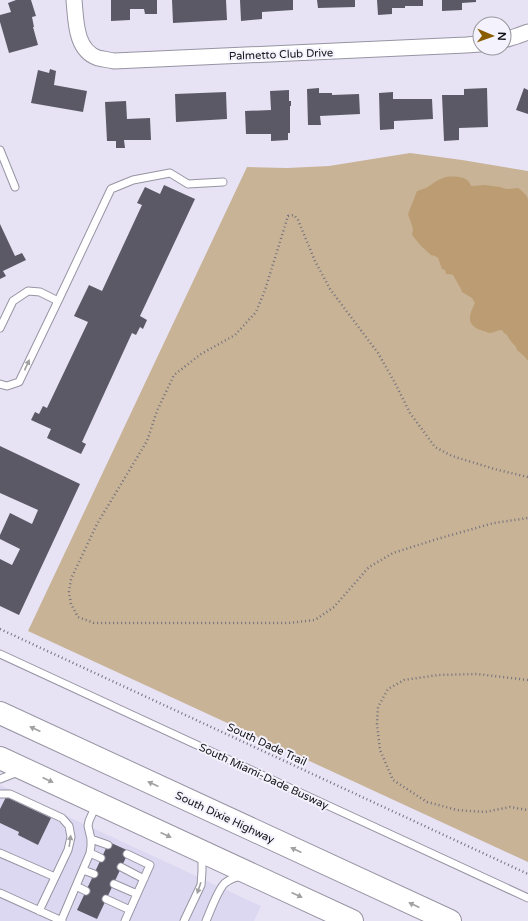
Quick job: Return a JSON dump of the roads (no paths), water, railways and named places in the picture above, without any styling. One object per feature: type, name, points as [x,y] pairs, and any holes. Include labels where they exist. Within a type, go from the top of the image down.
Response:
[{"type":"highway","name":"South Dixie Highway","points":[[0,713],[450,921]]},
{"type":"highway","points":[[0,758],[352,921]]},
{"type":"street","name":"Palmetto Club Drive","points":[[74,0],[77,32],[82,44],[89,52],[97,57],[114,61],[472,45]]},
{"type":"street","points":[[512,38],[528,32]]},
{"type":"lane","points":[[0,150],[15,187]]},
{"type":"lane","points":[[0,384],[7,386],[19,382],[111,189],[133,180],[170,173],[188,184],[223,182]]},
{"type":"lane","points":[[0,328],[13,301],[28,291],[40,292],[58,301]]},
{"type":"lane","name":"South Miami-Dade Busway","points":[[0,654],[528,898]]},
{"type":"lane","points":[[0,779],[25,770]]},
{"type":"lane","points":[[0,794],[10,794],[62,818],[69,826],[71,837],[68,850],[39,911]]},
{"type":"lane","points":[[0,893],[61,921],[90,853],[91,839],[88,826],[97,803]]},
{"type":"lane","points":[[91,839],[108,845]]},
{"type":"lane","points":[[184,921],[201,885],[202,852]]},
{"type":"lane","points":[[90,853],[101,858]]},
{"type":"lane","points":[[0,854],[55,877]]},
{"type":"lane","points":[[125,921],[150,865],[127,854]]},
{"type":"lane","points":[[121,867],[144,879]]},
{"type":"lane","points":[[83,870],[94,874]]},
{"type":"lane","points":[[206,921],[224,884],[233,878],[249,874]]},
{"type":"lane","points":[[114,884],[137,894]]},
{"type":"lane","points":[[76,886],[86,891]]},
{"type":"lane","points":[[106,900],[130,910]]}]
